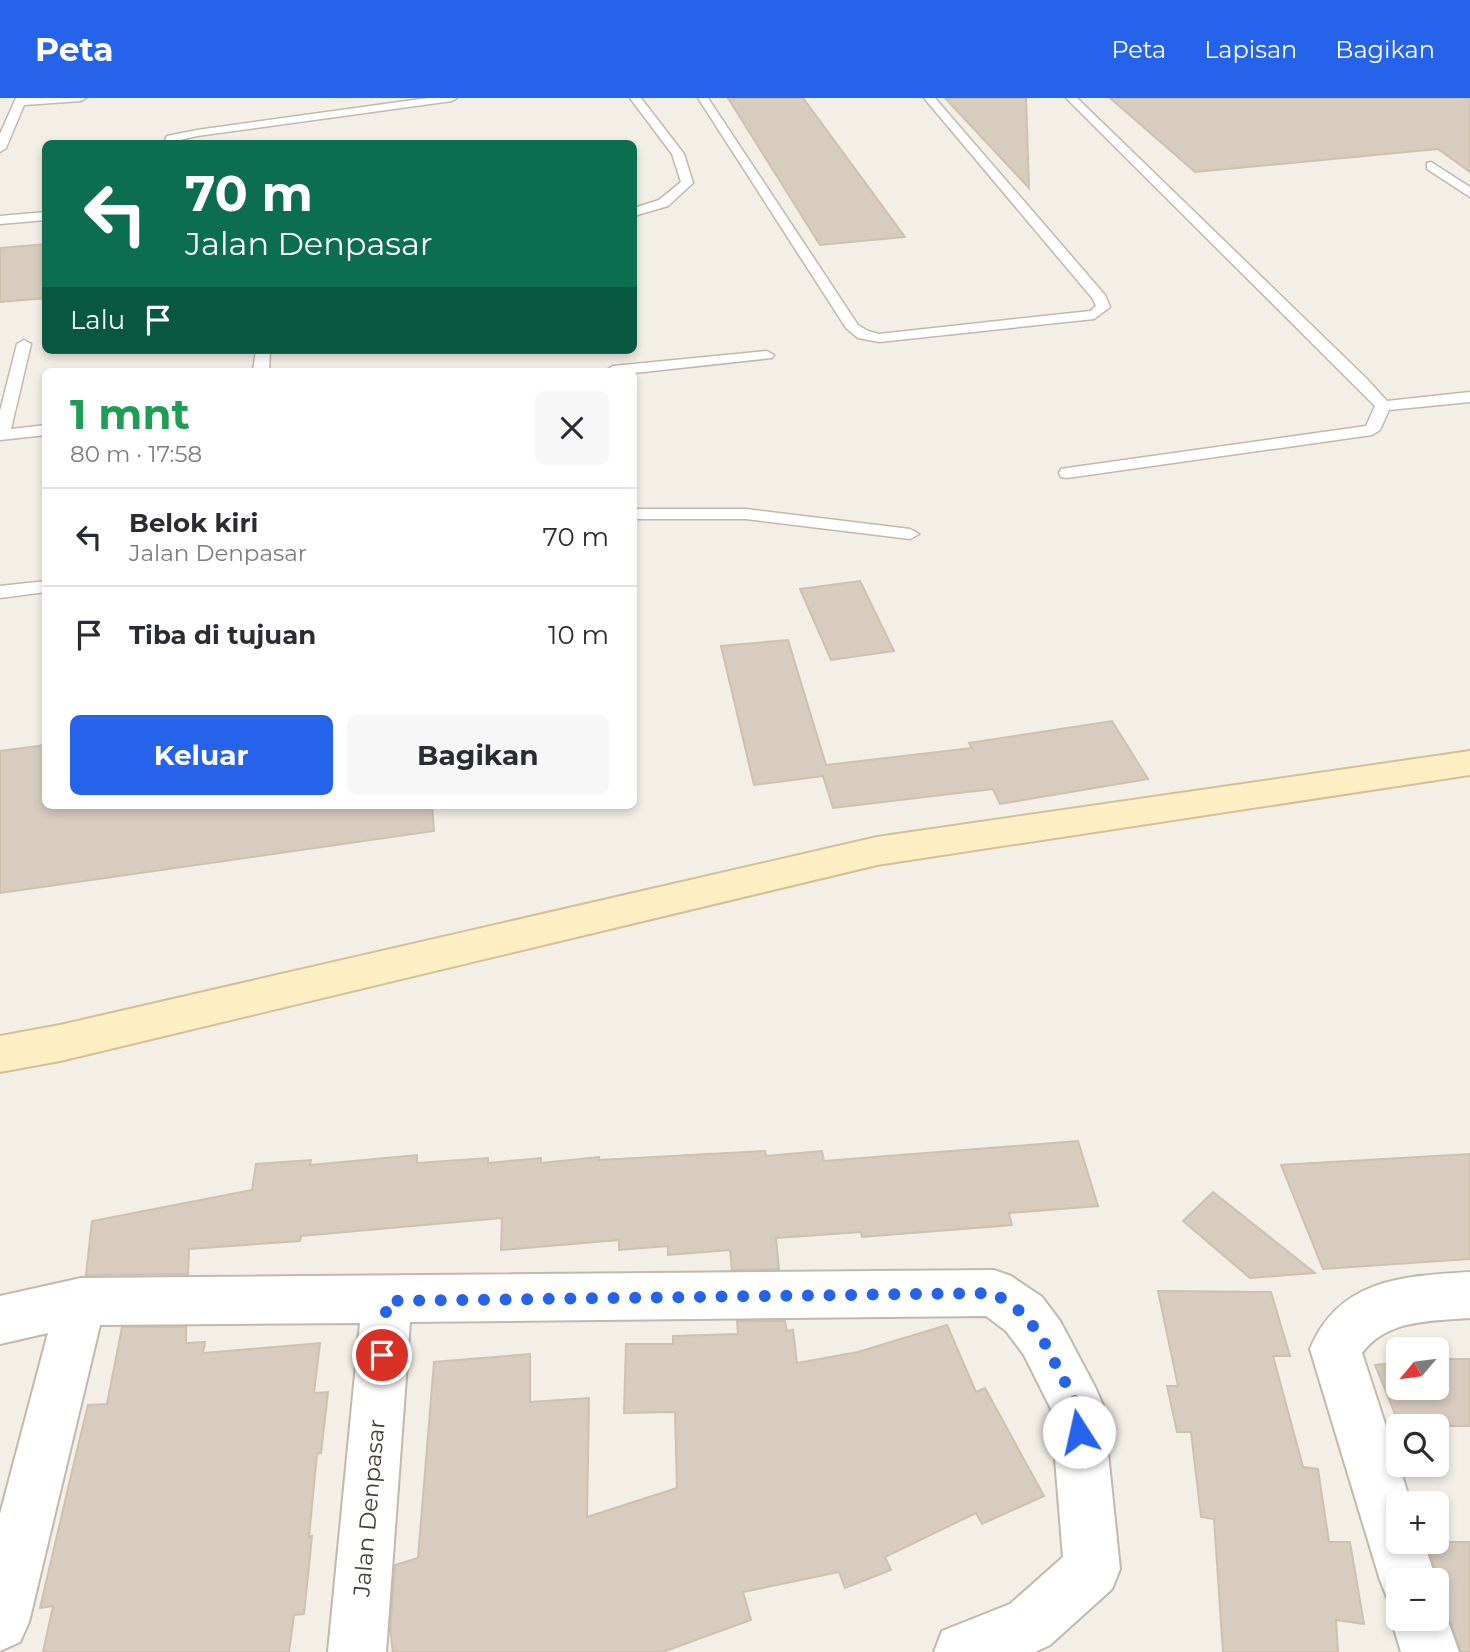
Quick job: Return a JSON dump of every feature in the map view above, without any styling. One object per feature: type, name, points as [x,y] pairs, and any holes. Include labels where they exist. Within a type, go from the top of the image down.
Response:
[{"type":"main road","points":[[0,1054],[86,1037],[877,851],[1470,763]]},
{"type":"street","points":[[0,1320],[81,1303],[994,1293],[1024,1314],[1042,1338],[1077,1405],[1091,1569],[1030,1625],[963,1652]]},
{"type":"street","points":[[1404,1568],[1335,1349],[1342,1335],[1359,1320],[1382,1307],[1409,1300],[1470,1295]]},
{"type":"street","name":"Jalan Denpasar","points":[[358,1652],[387,1301]]},
{"type":"street","points":[[0,1622],[81,1303]]},
{"type":"street","points":[[1424,1631],[1430,1652]]},
{"type":"lane","points":[[0,115],[18,105],[81,98]]},
{"type":"lane","points":[[170,140],[197,133],[452,98]]},
{"type":"lane","points":[[635,98],[678,154],[687,183],[674,198],[650,211],[637,212]]},
{"type":"lane","points":[[703,98],[853,328],[863,335],[878,338],[1094,314],[1103,307],[1100,298],[929,98]]},
{"type":"lane","points":[[1071,98],[1361,381],[1382,406]]},
{"type":"lane","points":[[0,148],[18,105]]},
{"type":"lane","points":[[1431,166],[1470,193]]},
{"type":"lane","points":[[0,219],[42,216]]},
{"type":"lane","points":[[24,344],[1,435],[42,430]]},
{"type":"lane","points":[[637,368],[766,355]]},
{"type":"lane","points":[[1382,406],[1470,397]]},
{"type":"lane","points":[[1067,473],[1372,430],[1382,406]]},
{"type":"lane","points":[[637,514],[746,513],[910,534]]},
{"type":"lane","points":[[0,592],[42,587]]},
{"type":"building","points":[[728,98],[803,98],[905,237],[820,245]]},
{"type":"building","points":[[945,98],[1026,98],[1029,188]]},
{"type":"building","points":[[1110,98],[1470,98],[1470,172],[1438,149],[1195,172]]},
{"type":"building","points":[[42,244],[42,298],[0,302],[0,248]]},
{"type":"building","points":[[860,581],[894,651],[831,660],[800,589]]},
{"type":"building","points":[[788,640],[826,765],[972,748],[969,743],[1112,721],[1148,779],[1000,804],[993,789],[833,808],[823,776],[754,785],[721,646]]},
{"type":"building","points":[[42,746],[42,809],[432,809],[434,831],[0,893],[0,751]]},
{"type":"building","points":[[1078,1141],[1098,1206],[1009,1213],[1012,1225],[862,1237],[861,1232],[776,1238],[779,1269],[732,1270],[730,1250],[668,1255],[668,1246],[619,1250],[619,1240],[501,1250],[502,1218],[301,1236],[300,1241],[189,1249],[188,1274],[86,1275],[92,1221],[252,1190],[256,1164],[311,1160],[310,1165],[417,1155],[417,1163],[488,1158],[488,1163],[541,1158],[541,1163],[599,1157],[599,1160],[765,1151],[766,1156],[822,1151],[824,1161]]},
{"type":"building","points":[[1470,1154],[1470,1259],[1323,1269],[1281,1165]]},
{"type":"building","points":[[1213,1192],[1315,1273],[1250,1278],[1183,1221]]},
{"type":"building","points":[[1158,1291],[1271,1292],[1290,1356],[1273,1356],[1303,1467],[1318,1469],[1329,1542],[1350,1542],[1364,1624],[1336,1620],[1338,1652],[1223,1652],[1214,1519],[1201,1517],[1191,1432],[1177,1432],[1167,1386],[1178,1386]]},
{"type":"building","points":[[737,1321],[785,1321],[787,1331],[793,1330],[797,1363],[858,1352],[947,1325],[976,1392],[985,1388],[1044,1496],[982,1524],[976,1513],[885,1557],[891,1570],[845,1588],[839,1572],[743,1592],[751,1620],[663,1652],[393,1652],[390,1630],[395,1565],[418,1558],[434,1362],[530,1354],[530,1402],[589,1398],[587,1517],[677,1488],[675,1412],[624,1413],[626,1344],[673,1344],[673,1336],[738,1334]]},
{"type":"building","points":[[122,1327],[186,1327],[186,1343],[205,1342],[203,1353],[320,1343],[314,1393],[328,1392],[321,1453],[317,1454],[304,1614],[294,1615],[289,1652],[43,1652],[53,1606],[40,1608],[88,1405],[107,1404]]},
{"type":"building","points":[[1449,1359],[1470,1359],[1470,1426],[1449,1426],[1449,1414],[1395,1414],[1389,1400],[1449,1400]]},
{"type":"building","points":[[1386,1364],[1386,1392],[1375,1365]]},
{"type":"building","points":[[1449,1542],[1470,1542],[1470,1652],[1461,1652],[1449,1618],[1449,1568],[1435,1568],[1431,1554],[1449,1554]]},
{"type":"route","points":[[382,1355],[387,1301],[994,1293],[1024,1314],[1042,1338],[1077,1405],[1079,1432]]}]
